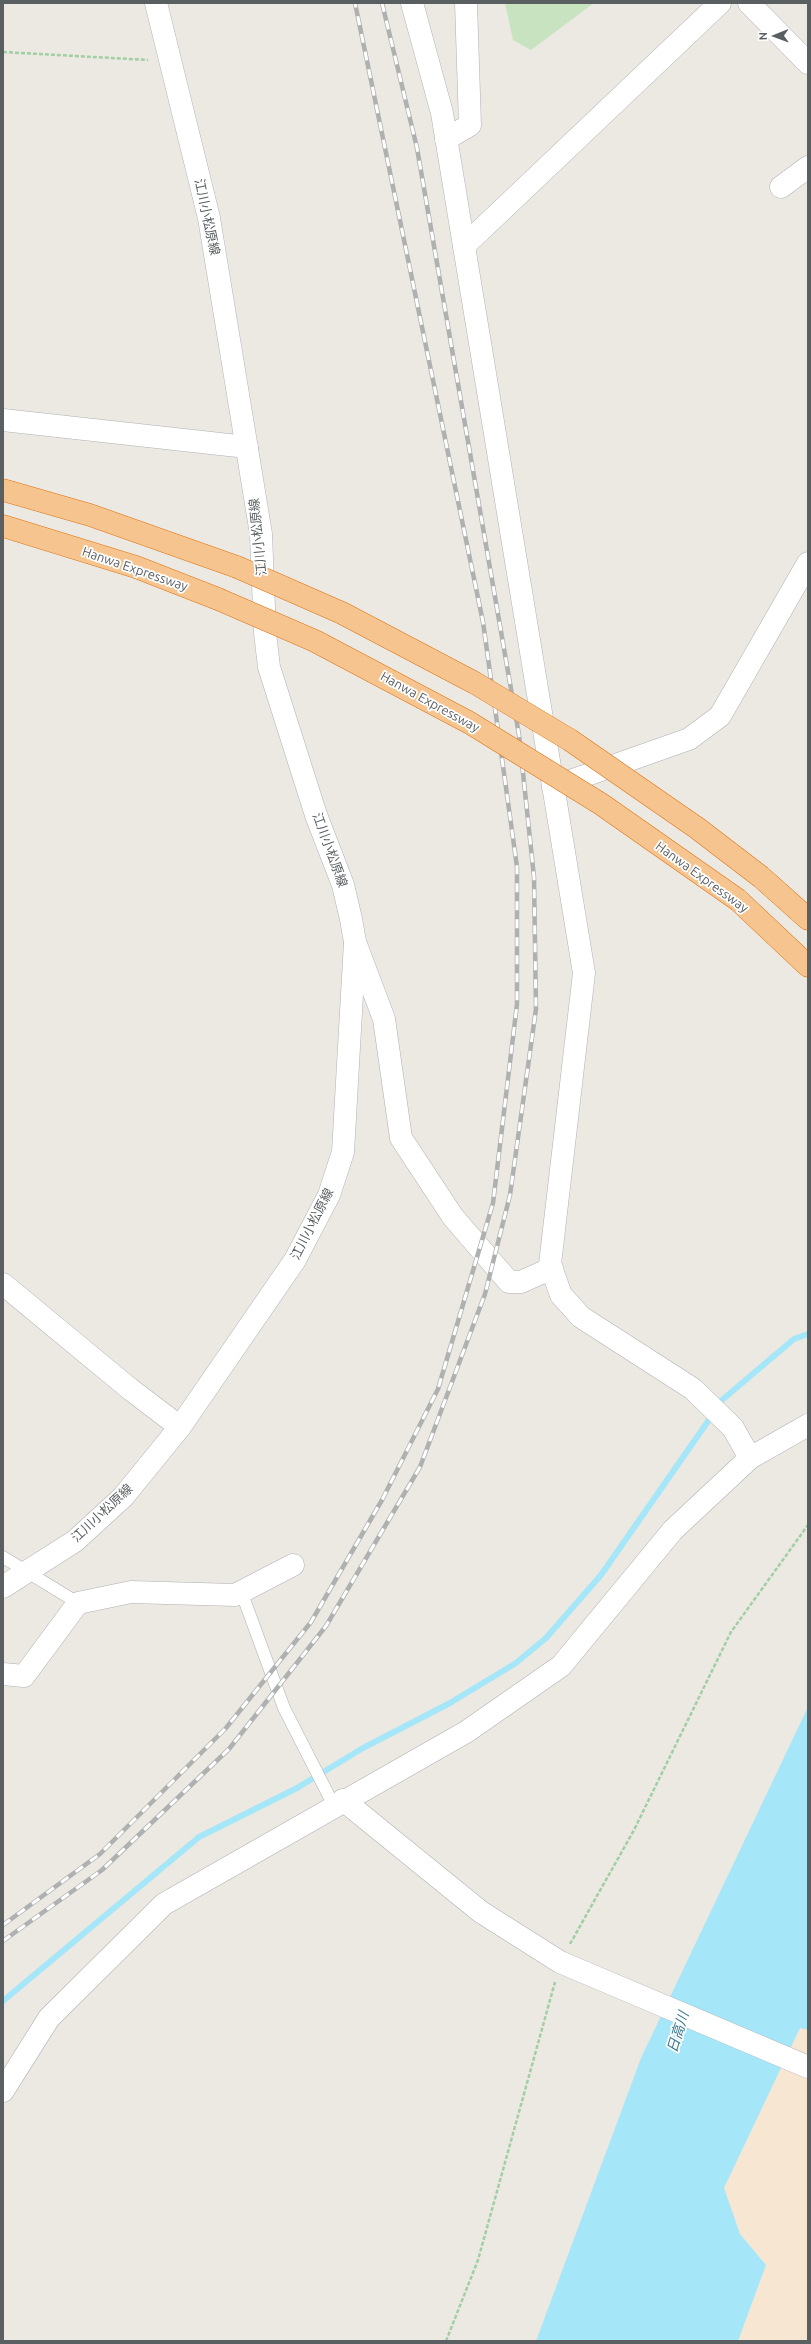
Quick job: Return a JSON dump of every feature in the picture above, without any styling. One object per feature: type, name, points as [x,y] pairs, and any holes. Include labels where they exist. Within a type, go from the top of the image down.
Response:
[{"type":"highway","points":[[3,490],[90,515],[238,567],[342,613],[489,691],[570,740],[697,828],[761,877],[808,918]]},
{"type":"highway","name":"Hanwa Expressway","points":[[3,526],[136,567],[218,599],[315,641],[470,723],[601,804],[738,900],[808,966]]},
{"type":"street","name":"江川小松原線","points":[[3,1587],[75,1541],[123,1497],[180,1427],[294,1260],[329,1195],[343,1152],[355,942],[343,885],[316,815],[269,667],[265,633],[261,534],[209,218],[156,3]]},
{"type":"street","points":[[412,3],[442,113],[584,973],[550,1264],[561,1295],[581,1317],[693,1389],[733,1428],[750,1458]]},
{"type":"street","points":[[446,139],[470,125],[466,3]]},
{"type":"street","points":[[464,246],[720,3]]},
{"type":"street","points":[[749,3],[808,63]]},
{"type":"street","points":[[781,187],[808,167]]},
{"type":"street","points":[[3,420],[247,447]]},
{"type":"street","points":[[553,787],[689,739],[720,716],[808,563]]},
{"type":"street","points":[[355,942],[384,1019],[401,1138],[453,1217],[509,1282],[521,1282],[552,1268]]},
{"type":"street","points":[[3,1284],[130,1389],[180,1427]]},
{"type":"street","points":[[3,2091],[49,2018],[164,1904],[466,1732],[561,1666],[673,1530],[750,1458],[808,1425]]},
{"type":"street","points":[[3,1674],[24,1676],[78,1603],[130,1592],[235,1595],[293,1565]]},
{"type":"street","points":[[339,1803],[481,1912],[560,1962],[808,2066]]},
{"type":"lane","points":[[3,1557],[78,1603]]},
{"type":"lane","points":[[241,1591],[284,1708],[339,1803]]},
{"type":"path","points":[[3,52],[170,62]]},
{"type":"path","points":[[446,2341],[478,2260],[560,1962],[634,1830],[731,1632],[808,1525]]},
{"type":"green space","points":[[505,3],[594,3],[531,50],[513,40]]},
{"type":"sand","points":[[800,2028],[808,2030],[808,2341],[738,2341],[766,2265],[740,2234],[724,2188]]},
{"type":"water","name":"日高川","points":[[808,1707],[808,2030],[800,2028],[724,2188],[740,2234],[766,2265],[738,2341],[536,2341],[641,2058]]},
{"type":"waterway","points":[[718,1407],[722,1400],[794,1339],[808,1334]]},
{"type":"waterway","points":[[3,2001],[199,1837],[297,1788],[363,1748],[450,1703],[516,1663],[546,1638],[601,1575],[713,1414]]},
{"type":"railway","points":[[3,1925],[100,1854],[226,1728],[311,1622],[382,1500],[438,1389],[493,1203],[517,1004],[517,867],[483,622],[355,3]]},
{"type":"railway","points":[[3,1941],[102,1870],[229,1749],[326,1626],[420,1467],[485,1294],[510,1195],[536,1009],[534,877],[519,735],[417,148],[382,3]]}]
